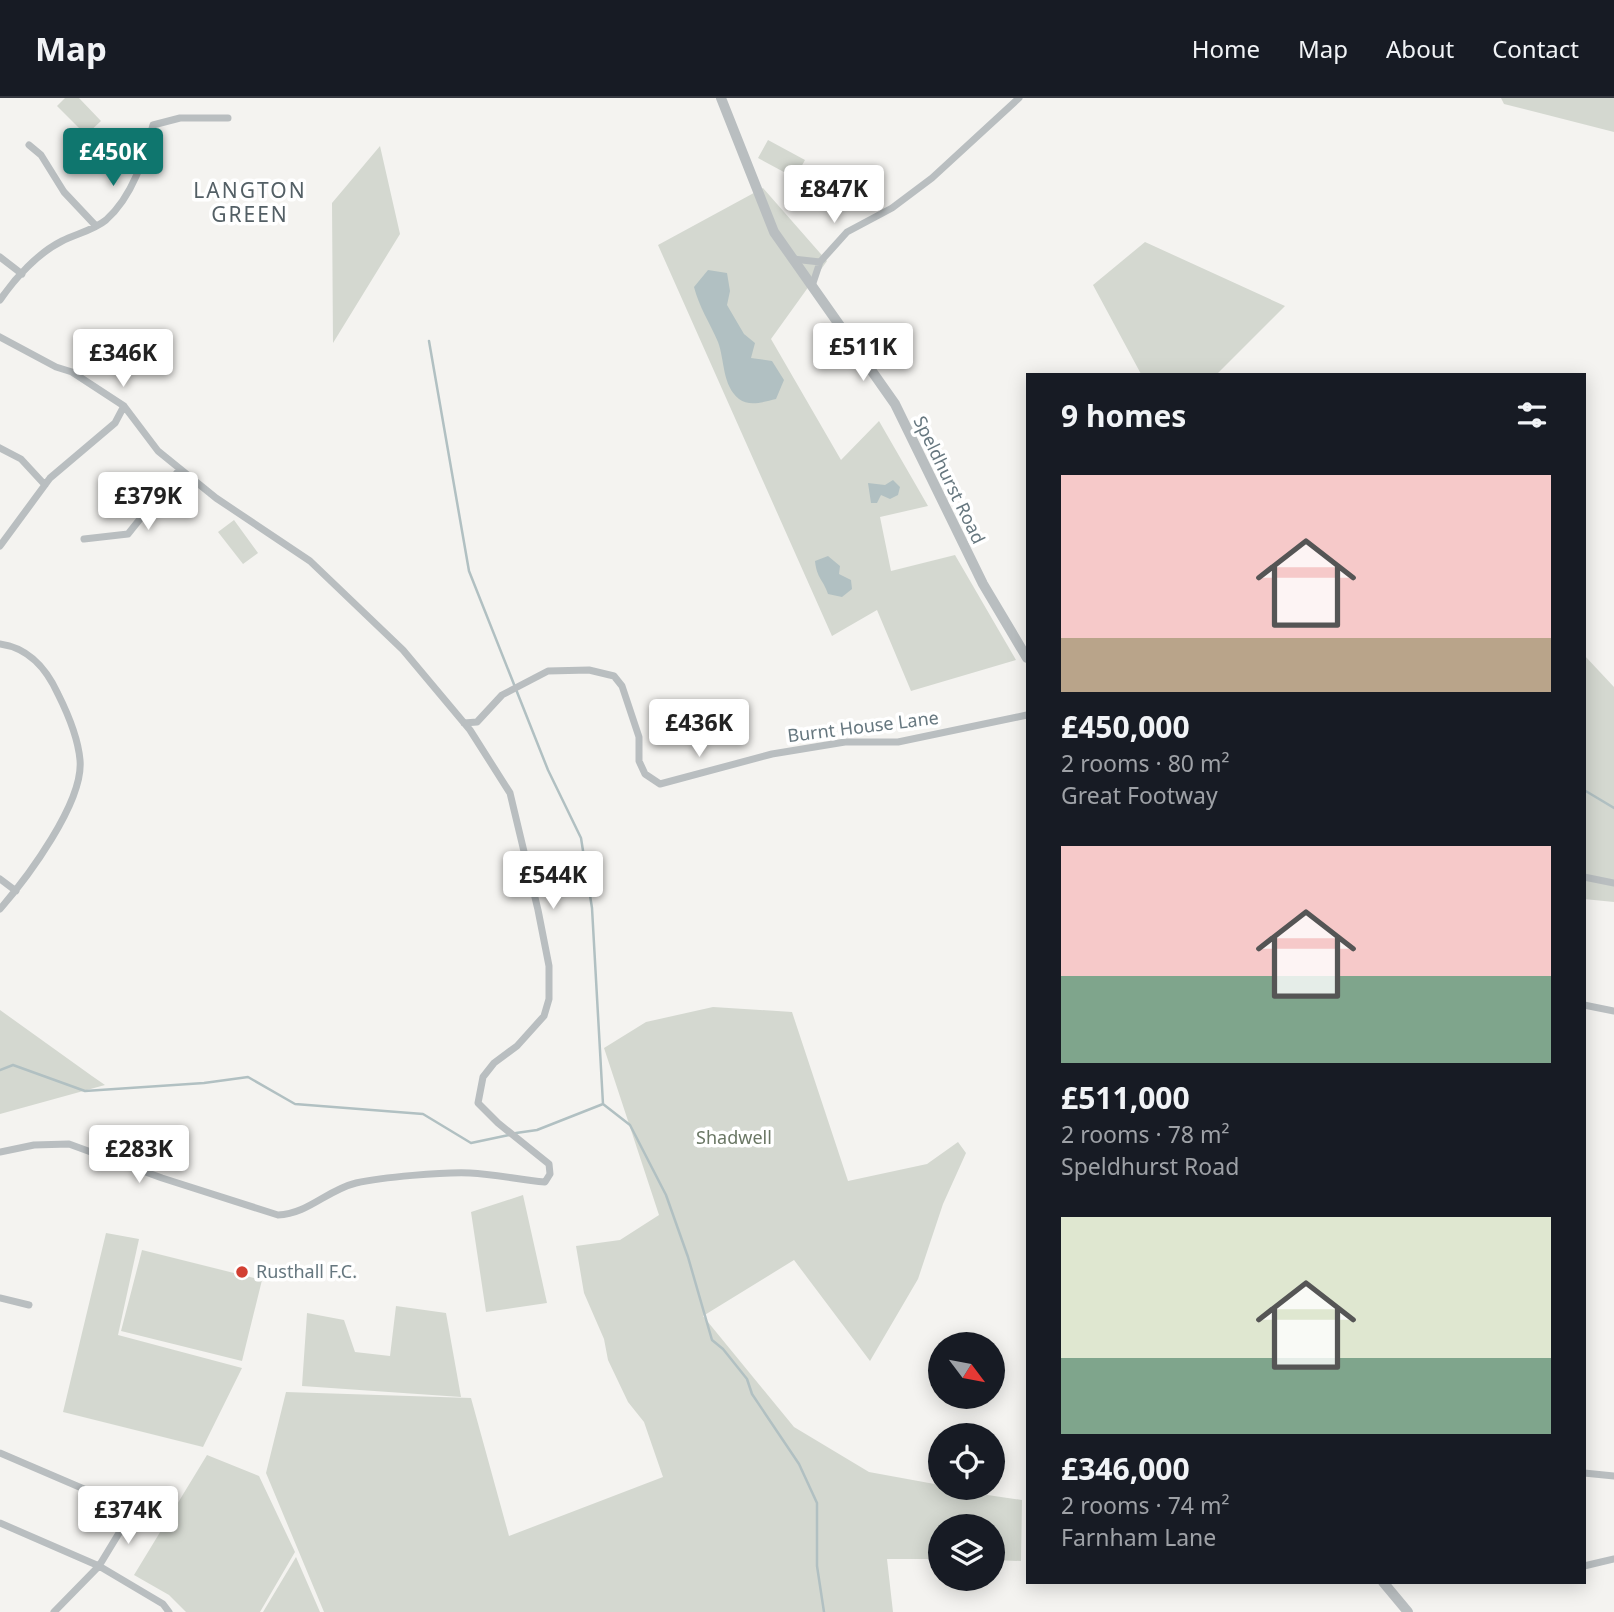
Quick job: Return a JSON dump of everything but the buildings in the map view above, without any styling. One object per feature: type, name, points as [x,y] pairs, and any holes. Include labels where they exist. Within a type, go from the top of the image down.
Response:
[{"type":"street","name":"Speldhurst Road","points":[[721,98],[771,223],[895,404],[983,584],[1026,656]]},
{"type":"street","points":[[813,283],[820,262],[847,232],[892,208],[932,178],[1019,98]]},
{"type":"street","points":[[0,300],[22,274],[59,242],[105,220],[136,177],[153,125],[180,118],[228,118]]},
{"type":"street","points":[[29,145],[41,155],[64,192],[96,226]]},
{"type":"street","points":[[0,257],[22,274]]},
{"type":"street","points":[[793,258],[820,262]]},
{"type":"street","points":[[0,337],[56,367],[72,372],[124,406],[158,451],[216,498],[310,561],[403,650],[464,723],[510,793],[549,966],[549,999],[544,1016],[483,1077],[478,1103],[498,1123],[549,1164],[550,1174],[545,1182],[469,1173],[365,1181],[341,1186],[314,1204],[291,1214],[278,1215],[162,1178],[69,1144],[34,1145],[0,1152]]},
{"type":"street","points":[[0,546],[45,485],[84,447],[116,423],[124,406]]},
{"type":"street","points":[[0,449],[21,459],[45,485]]},
{"type":"street","points":[[84,539],[128,534],[180,469]]},
{"type":"street","points":[[0,644],[16,646],[34,658],[54,685],[70,719],[80,762],[72,799],[54,835],[16,891],[0,909]]},
{"type":"street","name":"Burnt House Lane","points":[[464,723],[477,722],[502,695],[548,671],[589,670],[614,676],[622,686],[639,737],[639,761],[645,774],[660,784],[772,754],[845,742],[898,742],[1026,715]]},
{"type":"street","points":[[1586,877],[1614,883]]},
{"type":"street","points":[[0,879],[16,891]]},
{"type":"street","points":[[1586,1005],[1614,1011]]},
{"type":"street","points":[[0,1298],[29,1306]]},
{"type":"street","points":[[0,1453],[133,1510],[99,1566],[54,1612]]},
{"type":"street","points":[[1586,1473],[1614,1476]]},
{"type":"street","points":[[0,1522],[99,1566],[163,1604],[169,1612]]},
{"type":"street","points":[[1586,1566],[1614,1559]]},
{"type":"street","points":[[1385,1584],[1408,1612]]},
{"type":"green space","points":[[65,98],[79,98],[101,121],[86,135],[57,106]]},
{"type":"green space","points":[[1501,98],[1614,98],[1614,132],[1504,104]]},
{"type":"green space","points":[[768,140],[805,160],[795,178],[758,158]]},
{"type":"green space","points":[[380,146],[400,234],[333,343],[332,203]]},
{"type":"green space","points":[[763,188],[827,261],[771,339],[841,460],[879,421],[928,506],[880,517],[891,571],[955,555],[1016,660],[911,691],[877,610],[832,636],[658,245]]},
{"type":"green space","points":[[1145,242],[1285,306],[1218,373],[1140,373],[1093,285]]},
{"type":"green space","points":[[234,520],[258,553],[243,564],[218,532]]},
{"type":"green space","points":[[1586,657],[1614,687],[1614,902],[1586,899]]},
{"type":"green space","name":"Shadwell","points":[[713,1007],[792,1012],[848,1181],[927,1164],[958,1142],[966,1153],[943,1204],[918,1279],[870,1361],[794,1260],[703,1316],[794,1427],[869,1472],[928,1483],[928,1500],[1005,1500],[1005,1498],[1022,1500],[1021,1561],[1005,1560],[1005,1514],[928,1514],[928,1559],[887,1559],[893,1612],[324,1612],[266,1473],[286,1392],[471,1398],[509,1536],[663,1477],[644,1422],[628,1402],[608,1360],[604,1339],[584,1293],[576,1246],[620,1240],[659,1215],[604,1048],[646,1022]]},
{"type":"green space","points":[[0,1010],[92,1076],[105,1085],[0,1114]]},
{"type":"green space","points":[[523,1195],[547,1303],[486,1312],[471,1212]]},
{"type":"green space","points":[[106,1233],[139,1239],[118,1335],[242,1368],[203,1447],[63,1412]]},
{"type":"green space","points":[[142,1250],[262,1280],[242,1361],[121,1331]]},
{"type":"green space","points":[[396,1306],[446,1313],[461,1397],[302,1386],[307,1313],[344,1320],[355,1352],[390,1356]]},
{"type":"green space","points":[[207,1455],[259,1476],[295,1552],[260,1612],[186,1612],[169,1595],[134,1575]]},
{"type":"green space","points":[[296,1557],[320,1612],[263,1612]]},
{"type":"shaded area","points":[[708,270],[727,273],[730,291],[727,305],[744,334],[755,343],[751,358],[772,361],[784,380],[776,399],[747,403],[739,399],[730,387],[718,342],[694,287]]},
{"type":"shaded area","points":[[893,480],[900,487],[898,495],[890,499],[881,495],[877,503],[871,503],[868,483],[885,485]]},
{"type":"shaded area","points":[[828,556],[840,566],[839,574],[851,580],[852,589],[842,597],[828,594],[817,572],[815,561]]},
{"type":"waterway","points":[[429,341],[469,571],[548,770],[581,838],[592,908],[603,1104],[537,1130],[516,1133]]},
{"type":"waterway","points":[[1586,791],[1614,808]]},
{"type":"waterway","points":[[0,1070],[13,1065],[85,1091],[204,1083],[248,1077],[295,1104],[423,1114],[471,1143],[509,1135]]},
{"type":"waterway","points":[[603,1104],[630,1125],[666,1195],[688,1257],[712,1340],[723,1349],[747,1379],[752,1394],[799,1464],[817,1503],[817,1566],[824,1612]]},
{"type":"place","name":"Rusthall F.C.","points":[[242,1272]]},
{"type":"district","name":"LANGTON GREEN","points":[[250,203]]}]
